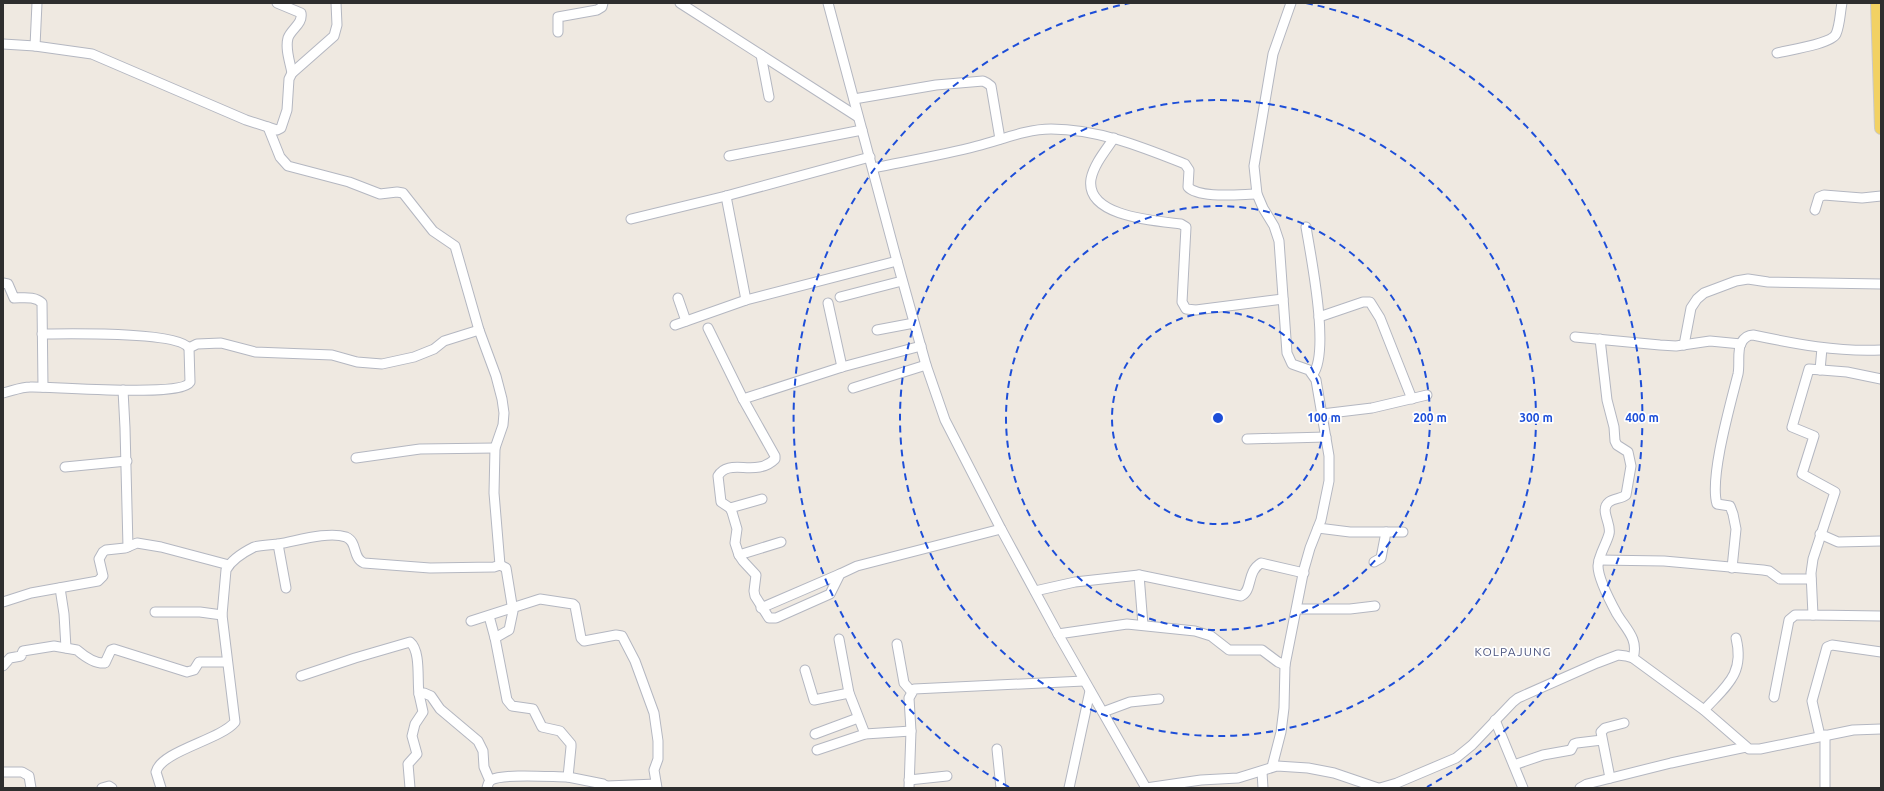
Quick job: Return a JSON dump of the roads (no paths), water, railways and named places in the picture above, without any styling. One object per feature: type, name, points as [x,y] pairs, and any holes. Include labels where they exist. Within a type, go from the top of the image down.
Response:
[{"type":"main road","points":[[1878,10],[1881,128]]},
{"type":"street","points":[[35,46],[38,3]]},
{"type":"street","points":[[3,44],[35,46],[92,54],[246,120],[277,130],[281,128],[287,110],[288,86],[292,73],[287,43],[289,36],[301,20],[302,16],[301,13],[277,3]]},
{"type":"street","points":[[292,73],[334,36],[337,24],[336,3]]},
{"type":"street","points":[[558,32],[557,21],[559,16],[597,10],[602,7],[603,3]]},
{"type":"street","points":[[680,3],[858,117]]},
{"type":"street","points":[[828,3],[870,157],[878,167],[896,261],[935,394],[952,435],[1001,529],[1084,681],[1146,788],[1178,782],[1238,778],[1262,772],[1272,767],[1308,768],[1334,773],[1379,788],[1397,783],[1456,758],[1472,745],[1512,702],[1533,691],[1611,658],[1622,656],[1633,658],[1704,710],[1746,747]]},
{"type":"street","points":[[1272,767],[1281,732],[1284,708],[1285,665],[1307,558],[1318,528],[1329,481],[1330,465],[1319,388],[1313,374],[1309,370],[1294,366],[1286,353],[1284,299],[1279,241],[1274,226],[1263,208],[1258,194],[1254,166],[1274,54],[1291,3]]},
{"type":"street","points":[[1777,53],[1826,41],[1834,37],[1838,30],[1842,3]]},
{"type":"street","points":[[761,55],[769,97]]},
{"type":"street","points":[[854,99],[936,85],[983,81],[991,86],[1000,140]]},
{"type":"street","points":[[268,127],[280,157],[288,166],[349,182],[380,194],[397,192],[403,193],[433,231],[455,246],[479,330],[496,376],[504,413],[503,425],[495,448],[494,493],[500,565]]},
{"type":"street","points":[[878,167],[1049,129],[1074,130],[1114,138],[1185,164],[1190,170],[1188,187],[1196,192],[1209,194],[1258,194]]},
{"type":"street","points":[[729,156],[862,130]]},
{"type":"street","points":[[1114,138],[1093,173],[1091,183],[1093,193],[1106,206],[1118,213],[1146,220],[1181,224],[1186,227],[1182,302],[1186,309],[1196,310],[1284,299]]},
{"type":"street","points":[[632,219],[726,196],[870,157]]},
{"type":"street","points":[[726,196],[746,300]]},
{"type":"street","points":[[1815,210],[1819,197],[1862,198],[1881,196]]},
{"type":"street","points":[[1306,227],[1319,317],[1318,366],[1313,374]]},
{"type":"street","points":[[675,325],[746,300],[896,261]]},
{"type":"street","points":[[1684,345],[1691,308],[1697,299],[1704,293],[1736,281],[1748,279],[1768,282],[1881,284]]},
{"type":"street","points":[[840,298],[902,281]]},
{"type":"street","points":[[3,282],[8,284],[14,298],[32,298],[42,303],[43,387]]},
{"type":"street","points":[[678,298],[686,321]]},
{"type":"street","points":[[828,302],[842,367]]},
{"type":"street","points":[[1319,317],[1363,302],[1370,302],[1380,318],[1412,399]]},
{"type":"street","points":[[877,330],[914,323]]},
{"type":"street","points":[[708,328],[743,399],[774,452],[775,459],[764,467],[753,469],[728,467],[720,471],[718,476],[721,502],[730,508],[737,529],[735,543],[739,555],[743,562],[756,575],[754,591],[761,608],[766,616],[772,619],[824,597],[833,590],[840,574]]},
{"type":"street","points":[[189,348],[196,344],[221,343],[255,352],[332,354],[357,362],[382,364],[434,349],[444,341],[479,330]]},
{"type":"street","points":[[3,393],[28,387],[161,390],[181,388],[188,385],[191,374],[189,348],[187,345],[177,342],[126,335],[42,334]]},
{"type":"street","points":[[1732,568],[1735,523],[1730,506],[1718,504],[1716,480],[1727,414],[1738,372],[1741,344],[1748,336],[1753,335],[1822,348],[1881,350]]},
{"type":"street","points":[[1575,337],[1660,345],[1684,345],[1710,341],[1741,344]]},
{"type":"street","points":[[1600,339],[1606,400],[1614,427],[1615,441],[1616,445],[1628,452],[1631,466],[1626,496],[1613,500],[1606,506],[1605,510],[1610,530],[1599,560],[1600,574],[1609,598],[1632,636],[1635,646],[1633,658]]},
{"type":"street","points":[[743,399],[842,367],[921,346]]},
{"type":"street","points":[[1820,370],[1822,348]]},
{"type":"street","points":[[854,388],[926,365]]},
{"type":"street","points":[[1813,615],[1811,579],[1813,559],[1835,492],[1802,474],[1814,436],[1792,427],[1808,370],[1847,372],[1881,379]]},
{"type":"street","points":[[123,390],[128,547]]},
{"type":"street","points":[[1322,414],[1372,408],[1427,395]]},
{"type":"street","points":[[1247,439],[1326,437]]},
{"type":"street","points":[[356,458],[420,449],[495,448]]},
{"type":"street","points":[[65,467],[126,461]]},
{"type":"street","points":[[730,508],[762,499]]},
{"type":"street","points":[[1318,528],[1350,532],[1403,532]]},
{"type":"street","points":[[761,608],[857,566],[1001,529]]},
{"type":"street","points":[[1374,562],[1381,558],[1386,532]]},
{"type":"street","points":[[1820,534],[1838,542],[1881,541]]},
{"type":"street","points":[[161,788],[156,772],[160,765],[181,751],[213,736],[235,722],[222,615],[226,570],[229,565],[255,547],[327,536],[340,536],[350,539],[357,558],[364,563],[430,568],[494,567],[500,565],[506,568],[508,574],[512,618],[509,630],[495,638]]},
{"type":"street","points":[[3,602],[31,593],[101,580],[103,576],[99,559],[100,555],[106,550],[128,547],[141,542],[229,565]]},
{"type":"street","points":[[739,555],[781,542]]},
{"type":"street","points":[[278,544],[286,588]]},
{"type":"street","points":[[1599,560],[1664,561],[1766,570],[1780,579],[1811,579]]},
{"type":"street","points":[[1035,591],[1075,582],[1139,575],[1241,596],[1245,594],[1247,590],[1252,571],[1255,566],[1261,563],[1304,573]]},
{"type":"street","points":[[1139,575],[1142,625]]},
{"type":"street","points":[[60,588],[64,614],[66,648]]},
{"type":"street","points":[[419,694],[424,693],[431,696],[440,709],[478,741],[483,751],[484,767],[488,784],[522,776],[568,777],[608,787],[656,786],[654,770],[658,759],[658,740],[654,713],[625,639],[620,635],[616,635],[584,640],[581,638],[575,606],[573,604],[546,599],[471,622]]},
{"type":"street","points":[[1297,609],[1350,610],[1375,606]]},
{"type":"street","points":[[155,612],[200,612],[222,615]]},
{"type":"street","points":[[1774,697],[1789,620],[1795,616],[1813,615],[1881,616]]},
{"type":"street","points":[[489,616],[495,638],[507,700],[510,704],[522,708],[533,709],[542,727],[560,731],[571,744],[568,777]]},
{"type":"street","points":[[1058,634],[1110,626],[1142,625],[1206,634],[1229,650],[1262,650],[1285,665]]},
{"type":"street","points":[[1704,710],[1728,683],[1738,666],[1739,658],[1736,638]]},
{"type":"street","points":[[839,639],[849,693],[865,734]]},
{"type":"street","points":[[301,676],[410,642],[414,645],[419,694],[423,708],[413,732],[417,754],[408,764],[410,788]]},
{"type":"street","points":[[897,644],[904,683],[911,691]]},
{"type":"street","points":[[1825,788],[1822,736],[1812,701],[1827,647],[1832,645],[1881,652]]},
{"type":"street","points":[[3,666],[10,658],[21,656],[23,651],[54,646],[78,650],[82,655],[101,663],[105,663],[111,650],[114,649],[187,672],[194,670],[199,662],[227,662]]},
{"type":"street","points":[[805,670],[814,700],[849,693]]},
{"type":"street","points":[[911,691],[918,688],[1084,681]]},
{"type":"street","points":[[911,691],[909,698],[911,731],[909,784],[947,776]]},
{"type":"street","points":[[1069,788],[1090,691]]},
{"type":"street","points":[[1103,712],[1130,702],[1160,699]]},
{"type":"street","points":[[815,734],[858,718]]},
{"type":"street","points":[[1495,720],[1524,788]]},
{"type":"street","points":[[1610,778],[1602,740],[1603,729],[1624,723]]},
{"type":"street","points":[[1580,788],[1587,784],[1670,763],[1746,747],[1760,748],[1853,730],[1881,729]]},
{"type":"street","points":[[816,750],[865,734],[911,731]]},
{"type":"street","points":[[1514,765],[1543,755],[1571,750],[1574,744],[1577,743],[1602,740]]},
{"type":"street","points":[[997,749],[1001,788]]},
{"type":"street","points":[[3,772],[22,772],[29,776],[32,788]]},
{"type":"street","points":[[1262,772],[1263,788]]},
{"type":"street","points":[[102,788],[109,786],[112,788]]},
{"type":"district","name":"KOLPAJUNG","points":[[1513,651]]}]
